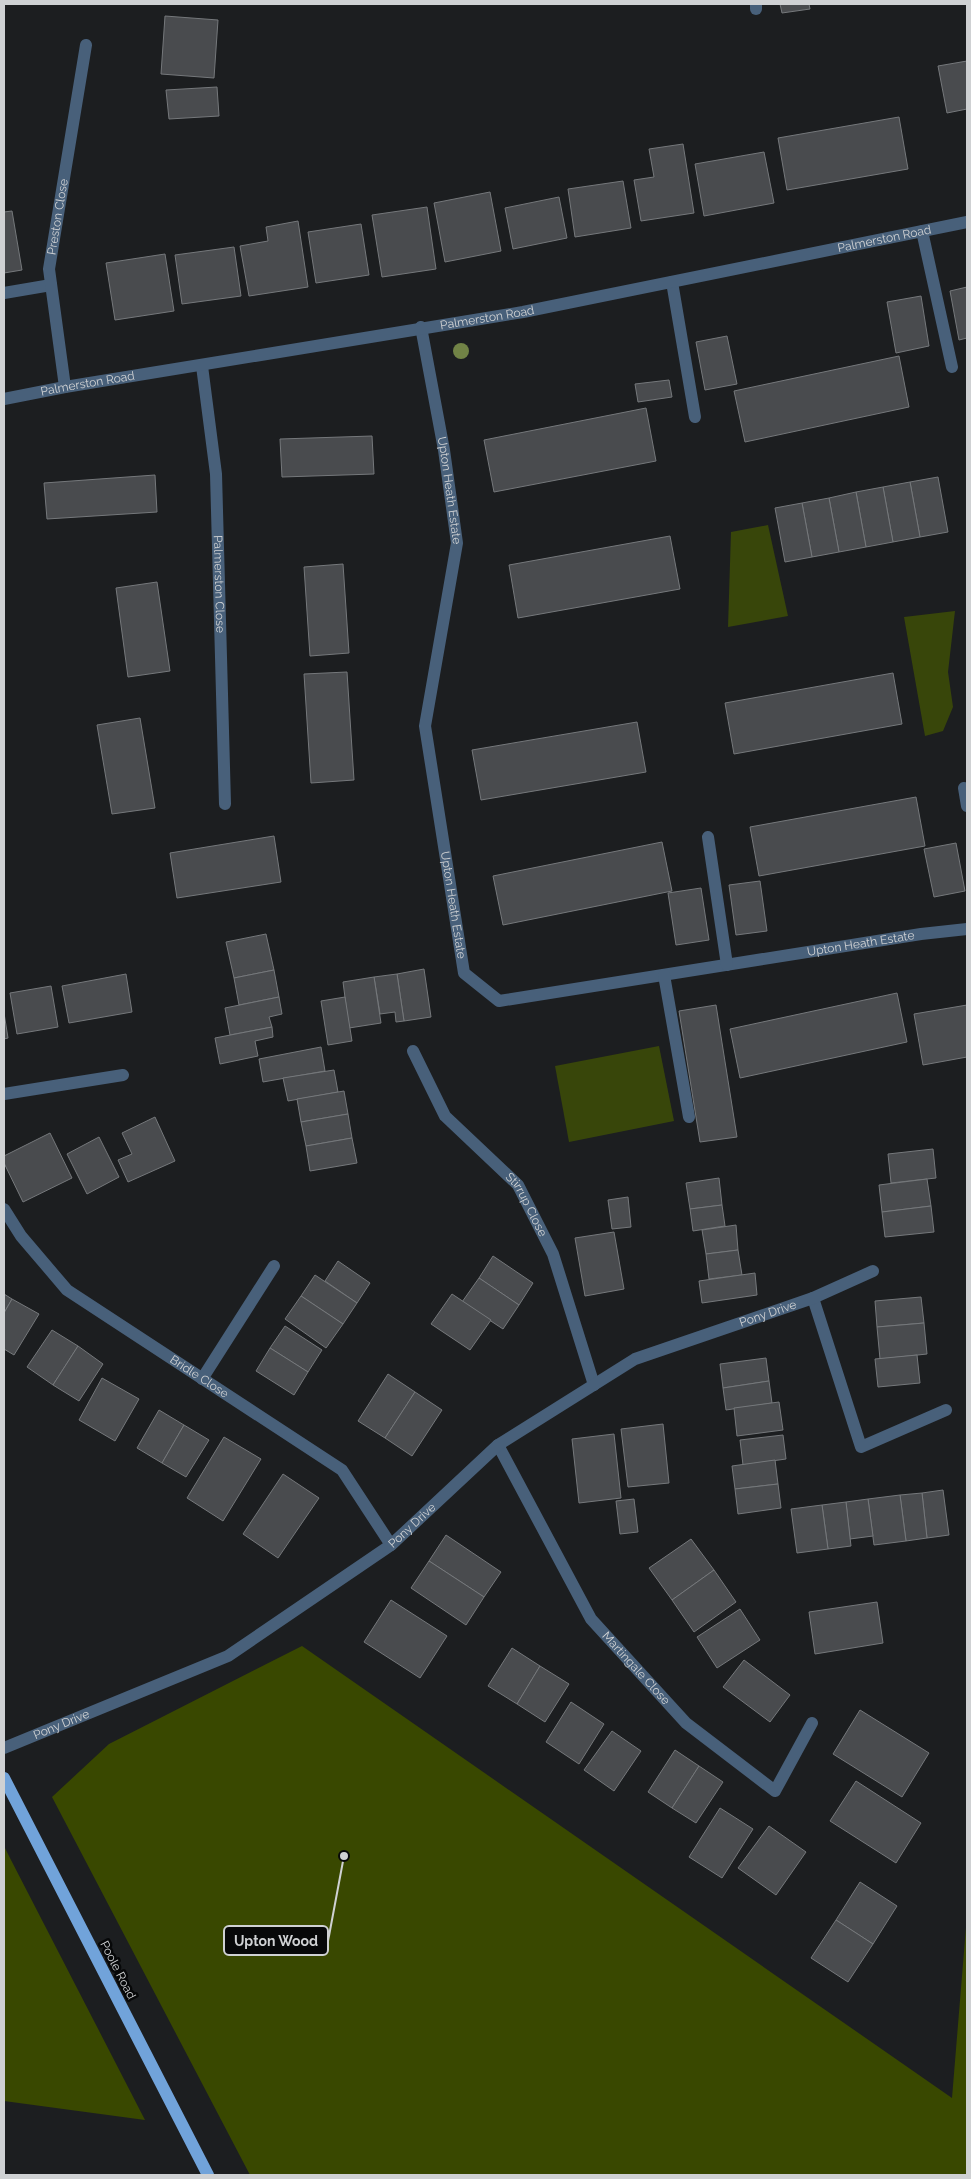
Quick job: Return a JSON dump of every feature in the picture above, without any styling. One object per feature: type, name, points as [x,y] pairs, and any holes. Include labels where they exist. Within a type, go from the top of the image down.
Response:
[{"type":"main road","name":"Poole Road","points":[[4,1778],[208,2175]]},
{"type":"street","name":"Preston Close","points":[[65,387],[49,269],[86,45]]},
{"type":"street","name":"Palmerston Road","points":[[4,399],[421,327],[523,312],[967,222]]},
{"type":"street","points":[[922,231],[952,367]]},
{"type":"street","points":[[672,282],[695,417]]},
{"type":"street","points":[[4,293],[52,285]]},
{"type":"street","name":"Upton Heath Estate","points":[[421,327],[444,450],[457,543],[425,726],[464,973],[498,1000],[921,934],[967,929]]},
{"type":"street","name":"Palmerston Close","points":[[202,366],[216,474],[225,804]]},
{"type":"street","points":[[964,788],[967,806]]},
{"type":"street","points":[[708,837],[727,965]]},
{"type":"street","points":[[664,975],[689,1117]]},
{"type":"street","name":"Stirrup Close","points":[[413,1051],[445,1116],[518,1185],[553,1254],[594,1385]]},
{"type":"street","points":[[4,1094],[123,1075]]},
{"type":"street","name":"Bridle Close","points":[[4,1209],[21,1236],[67,1290],[342,1470],[391,1545]]},
{"type":"street","points":[[202,1379],[274,1266]]},
{"type":"street","name":"Pony Drive","points":[[4,1748],[228,1656],[391,1545],[498,1445],[635,1360],[813,1298],[873,1271]]},
{"type":"street","name":"Pony Drive","points":[[813,1298],[861,1447],[946,1410]]},
{"type":"street","name":"Martingale Close","points":[[498,1445],[591,1619],[686,1723],[775,1791],[812,1723]]},
{"type":"green space","points":[[768,525],[788,616],[728,627],[731,532]]},
{"type":"green space","points":[[955,611],[948,672],[953,707],[943,731],[925,736],[904,617]]},
{"type":"green space","points":[[659,1046],[674,1121],[569,1142],[555,1066]]},
{"type":"green space","points":[[302,1646],[952,2098],[967,1915],[967,2175],[250,2175],[52,1797],[109,1744]]},
{"type":"green space","points":[[4,1846],[11,1860],[145,2120],[4,2101]]},
{"type":"building","points":[[780,4],[809,4],[810,9],[782,13]]},
{"type":"building","points":[[165,16],[218,20],[214,78],[161,74]]},
{"type":"building","points":[[967,61],[967,109],[947,113],[938,66]]},
{"type":"building","points":[[217,87],[219,116],[169,119],[166,90]]},
{"type":"building","points":[[899,117],[908,169],[787,190],[778,138]]},
{"type":"building","points":[[683,144],[694,213],[641,221],[634,180],[654,177],[649,149]]},
{"type":"building","points":[[764,152],[774,203],[704,216],[695,164]]},
{"type":"building","points":[[623,181],[631,228],[575,237],[568,189]]},
{"type":"building","points":[[490,192],[501,251],[445,262],[434,203]]},
{"type":"building","points":[[559,197],[567,238],[513,249],[505,208]]},
{"type":"building","points":[[427,207],[436,269],[382,277],[372,215]]},
{"type":"building","points":[[12,211],[22,270],[4,273],[4,212]]},
{"type":"building","points":[[298,221],[308,287],[249,296],[240,246],[268,241],[266,227]]},
{"type":"building","points":[[361,224],[369,275],[316,283],[308,232]]},
{"type":"building","points":[[234,247],[241,296],[182,304],[175,255]]},
{"type":"building","points":[[165,254],[174,311],[115,320],[106,263]]},
{"type":"building","points":[[967,287],[967,338],[959,340],[950,291]]},
{"type":"building","points":[[921,296],[929,346],[896,353],[887,302]]},
{"type":"building","points":[[727,336],[737,384],[705,390],[696,342]]},
{"type":"building","points":[[899,356],[909,407],[745,442],[734,391]]},
{"type":"building","points":[[669,380],[672,397],[638,402],[635,384]]},
{"type":"building","points":[[646,408],[656,461],[494,492],[484,440]]},
{"type":"building","points":[[372,436],[374,474],[282,477],[280,439]]},
{"type":"building","points":[[155,475],[157,512],[47,519],[44,483]]},
{"type":"building","points":[[938,477],[948,532],[920,537],[910,482]]},
{"type":"building","points":[[910,482],[920,537],[893,542],[883,487]]},
{"type":"building","points":[[883,487],[893,542],[866,547],[856,492]]},
{"type":"building","points":[[856,492],[866,547],[839,552],[829,498]]},
{"type":"building","points":[[829,498],[839,552],[812,557],[802,503]]},
{"type":"building","points":[[802,503],[812,557],[785,562],[775,508]]},
{"type":"building","points":[[670,536],[680,589],[518,618],[509,565]]},
{"type":"building","points":[[343,564],[349,653],[310,656],[304,567]]},
{"type":"building","points":[[157,582],[170,671],[128,677],[116,588]]},
{"type":"building","points":[[347,672],[354,780],[311,783],[304,674]]},
{"type":"building","points":[[893,673],[902,724],[734,754],[725,703]]},
{"type":"building","points":[[140,718],[155,808],[112,814],[97,725]]},
{"type":"building","points":[[637,722],[646,772],[481,800],[472,750]]},
{"type":"building","points":[[916,797],[925,846],[759,876],[750,827]]},
{"type":"building","points":[[274,836],[281,882],[177,898],[170,853]]},
{"type":"building","points":[[662,842],[672,891],[503,925],[493,876]]},
{"type":"building","points":[[956,843],[965,891],[934,897],[924,849]]},
{"type":"building","points":[[760,881],[767,931],[736,935],[729,885]]},
{"type":"building","points":[[701,888],[709,940],[676,945],[668,893]]},
{"type":"building","points":[[266,934],[274,970],[234,978],[226,942]]},
{"type":"building","points":[[424,969],[431,1017],[404,1021],[397,974]]},
{"type":"building","points":[[274,970],[279,997],[239,1005],[234,978]]},
{"type":"building","points":[[126,974],[132,1012],[69,1023],[62,986]]},
{"type":"building","points":[[397,974],[404,1021],[396,1022],[395,1012],[380,1014],[374,977]]},
{"type":"building","points":[[374,977],[381,1023],[349,1028],[343,982]]},
{"type":"building","points":[[51,986],[58,1027],[17,1034],[10,993]]},
{"type":"building","points":[[897,993],[907,1042],[740,1078],[730,1029]]},
{"type":"building","points":[[279,997],[282,1014],[269,1017],[272,1027],[230,1035],[225,1008]]},
{"type":"building","points":[[345,997],[352,1041],[328,1045],[321,1001]]},
{"type":"building","points":[[716,1005],[737,1137],[700,1142],[679,1011]]},
{"type":"building","points":[[967,1005],[967,1057],[923,1065],[914,1014]]},
{"type":"building","points":[[4,1013],[8,1038],[4,1039]]},
{"type":"building","points":[[272,1027],[273,1037],[255,1041],[258,1056],[220,1064],[215,1038]]},
{"type":"building","points":[[321,1047],[325,1071],[263,1082],[259,1059]]},
{"type":"building","points":[[334,1070],[338,1092],[288,1101],[283,1078]]},
{"type":"building","points":[[344,1091],[348,1114],[301,1122],[297,1099]]},
{"type":"building","points":[[348,1114],[352,1138],[306,1146],[301,1122]]},
{"type":"building","points":[[155,1117],[175,1161],[128,1182],[118,1160],[132,1154],[122,1133]]},
{"type":"building","points":[[50,1133],[72,1178],[23,1202],[4,1163],[4,1156]]},
{"type":"building","points":[[99,1137],[119,1177],[87,1194],[67,1154]]},
{"type":"building","points":[[352,1138],[357,1163],[310,1171],[306,1146]]},
{"type":"building","points":[[933,1149],[936,1178],[891,1183],[888,1154]]},
{"type":"building","points":[[719,1178],[722,1205],[690,1209],[686,1183]]},
{"type":"building","points":[[927,1179],[931,1206],[882,1212],[879,1185]]},
{"type":"building","points":[[628,1197],[631,1227],[612,1229],[608,1200]]},
{"type":"building","points":[[722,1205],[725,1226],[693,1231],[690,1209]]},
{"type":"building","points":[[931,1206],[934,1232],[885,1237],[882,1212]]},
{"type":"building","points":[[736,1225],[738,1250],[706,1254],[702,1230]]},
{"type":"building","points":[[614,1232],[624,1289],[585,1296],[575,1238]]},
{"type":"building","points":[[738,1250],[742,1275],[709,1279],[706,1254]]},
{"type":"building","points":[[493,1256],[533,1283],[519,1305],[479,1278]]},
{"type":"building","points":[[338,1261],[370,1283],[357,1303],[325,1281]]},
{"type":"building","points":[[755,1273],[757,1295],[702,1303],[699,1281]]},
{"type":"building","points":[[315,1275],[357,1303],[343,1324],[301,1296]]},
{"type":"building","points":[[479,1278],[519,1305],[503,1329],[462,1302]]},
{"type":"building","points":[[4,1294],[12,1299],[4,1313]]},
{"type":"building","points":[[452,1294],[491,1320],[470,1350],[431,1324]]},
{"type":"building","points":[[301,1296],[343,1324],[326,1348],[285,1319]]},
{"type":"building","points":[[921,1297],[924,1323],[877,1327],[875,1301]]},
{"type":"building","points":[[12,1299],[39,1314],[14,1355],[4,1349],[4,1313]]},
{"type":"building","points":[[924,1323],[927,1354],[880,1359],[877,1327]]},
{"type":"building","points":[[285,1326],[322,1350],[308,1372],[270,1348]]},
{"type":"building","points":[[52,1330],[78,1346],[53,1385],[27,1367]]},
{"type":"building","points":[[78,1346],[103,1364],[79,1401],[53,1385]]},
{"type":"building","points":[[270,1348],[308,1372],[294,1395],[256,1371]]},
{"type":"building","points":[[917,1355],[920,1383],[878,1387],[875,1359]]},
{"type":"building","points":[[766,1358],[769,1381],[723,1388],[720,1364]]},
{"type":"building","points":[[388,1374],[415,1392],[385,1438],[358,1421]]},
{"type":"building","points":[[102,1378],[139,1399],[115,1441],[79,1420]]},
{"type":"building","points":[[769,1381],[772,1403],[726,1410],[723,1388]]},
{"type":"building","points":[[415,1392],[442,1410],[412,1456],[385,1438]]},
{"type":"building","points":[[779,1402],[783,1430],[737,1436],[734,1408]]},
{"type":"building","points":[[159,1410],[184,1425],[162,1463],[137,1448]]},
{"type":"building","points":[[663,1424],[669,1483],[628,1487],[621,1429]]},
{"type":"building","points":[[184,1425],[209,1440],[186,1477],[162,1463]]},
{"type":"building","points":[[614,1434],[621,1498],[579,1503],[572,1439]]},
{"type":"building","points":[[783,1435],[786,1459],[743,1465],[740,1440]]},
{"type":"building","points":[[224,1437],[261,1459],[223,1521],[187,1498]]},
{"type":"building","points":[[775,1460],[778,1484],[735,1489],[732,1466]]},
{"type":"building","points":[[283,1474],[319,1498],[278,1558],[243,1534]]},
{"type":"building","points":[[778,1484],[781,1508],[738,1514],[735,1489]]},
{"type":"building","points":[[943,1490],[949,1535],[927,1538],[922,1493]]},
{"type":"building","points":[[922,1493],[927,1538],[906,1541],[900,1495]]},
{"type":"building","points":[[900,1495],[906,1541],[874,1545],[868,1499]]},
{"type":"building","points":[[634,1499],[638,1532],[620,1534],[616,1501]]},
{"type":"building","points":[[868,1499],[873,1536],[850,1539],[846,1502]]},
{"type":"building","points":[[846,1502],[851,1546],[828,1549],[822,1505]]},
{"type":"building","points":[[822,1505],[828,1549],[797,1553],[791,1509]]},
{"type":"building","points":[[446,1535],[501,1572],[484,1597],[429,1561]]},
{"type":"building","points":[[691,1539],[714,1570],[672,1600],[649,1568]]},
{"type":"building","points":[[429,1561],[484,1597],[466,1625],[411,1588]]},
{"type":"building","points":[[714,1570],[736,1602],[694,1632],[672,1600]]},
{"type":"building","points":[[391,1600],[447,1636],[420,1678],[364,1642]]},
{"type":"building","points":[[877,1602],[883,1643],[815,1654],[809,1612]]},
{"type":"building","points":[[740,1609],[760,1640],[717,1668],[697,1637]]},
{"type":"building","points":[[512,1648],[540,1666],[517,1704],[488,1686]]},
{"type":"building","points":[[744,1660],[790,1695],[770,1722],[723,1687]]},
{"type":"building","points":[[540,1666],[569,1684],[545,1722],[517,1704]]},
{"type":"building","points":[[571,1702],[604,1724],[579,1764],[546,1742]]},
{"type":"building","points":[[860,1710],[929,1753],[902,1797],[833,1754]]},
{"type":"building","points":[[612,1731],[641,1751],[614,1791],[584,1770]]},
{"type":"building","points":[[675,1750],[699,1766],[672,1808],[648,1792]]},
{"type":"building","points":[[699,1766],[723,1782],[696,1823],[672,1808]]},
{"type":"building","points":[[856,1781],[921,1823],[896,1863],[830,1821]]},
{"type":"building","points":[[720,1808],[753,1829],[722,1878],[689,1857]]},
{"type":"building","points":[[769,1826],[806,1852],[776,1895],[738,1868]]},
{"type":"building","points":[[860,1882],[897,1906],[873,1944],[836,1920]]},
{"type":"building","points":[[836,1920],[873,1944],[848,1982],[811,1958]]},
{"type":"place","name":"Upton Wood","points":[[344,1856]]}]
